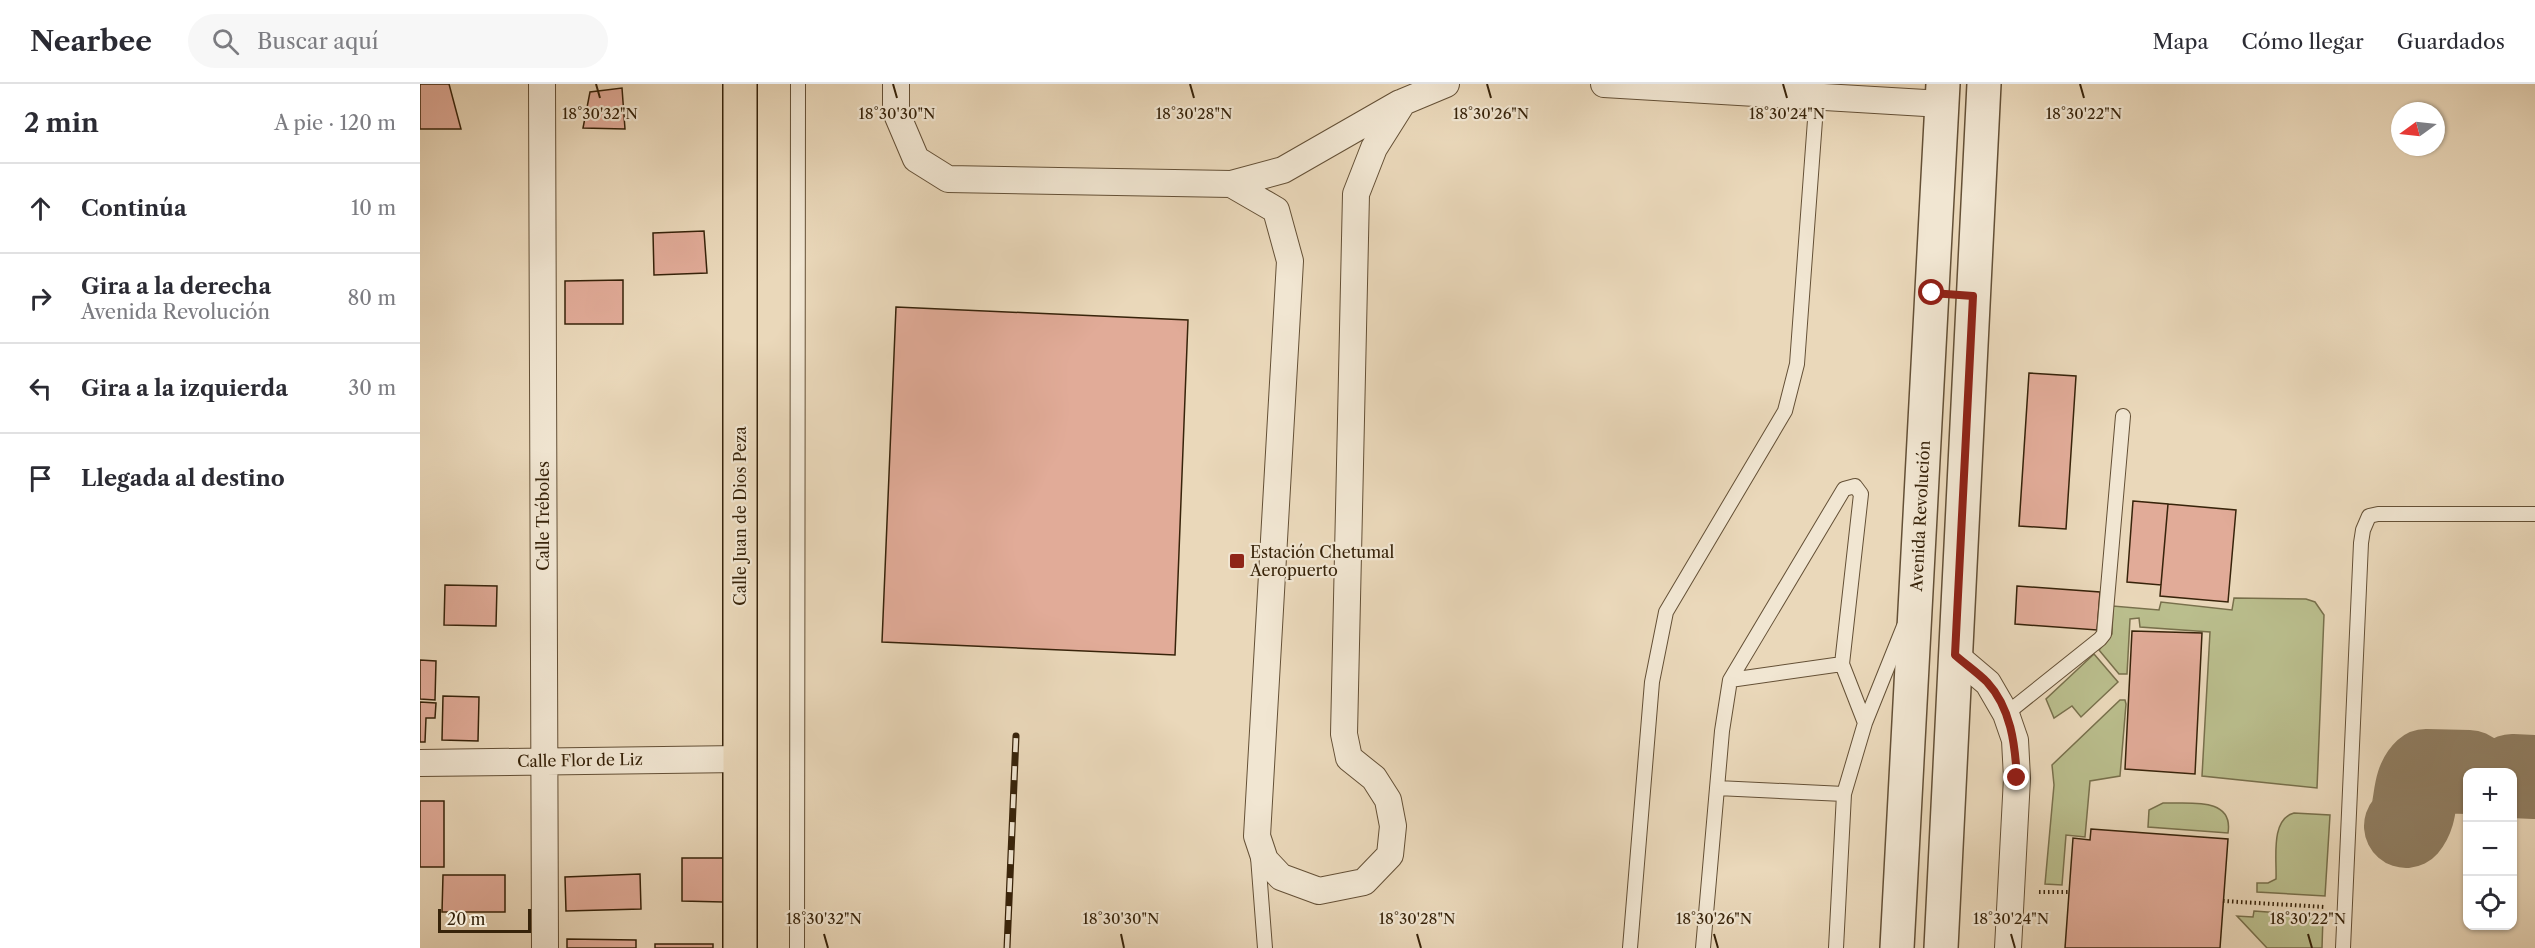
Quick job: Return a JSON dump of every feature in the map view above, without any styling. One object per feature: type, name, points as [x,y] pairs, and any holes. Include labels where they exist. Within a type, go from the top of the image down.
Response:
[{"type":"main road","name":"Calle Juan de Dios Peza","points":[[740,84],[740,948]]},
{"type":"street","name":"Calle Tréboles","points":[[542,84],[545,948]]},
{"type":"street","points":[[896,84],[896,111],[916,159],[948,179],[1231,184],[1283,170],[1403,102],[1446,84]]},
{"type":"street","points":[[1604,84],[1943,94]]},
{"type":"street","points":[[1941,948],[1984,84]]},
{"type":"street","name":"Avenida Revolución","points":[[1897,948],[1943,94]]},
{"type":"street","points":[[1231,184],[1276,210],[1290,261],[1257,836],[1265,860],[1281,877],[1319,891],[1364,882],[1390,855],[1393,826],[1388,800],[1374,778],[1350,758],[1344,734],[1356,194],[1374,147],[1403,102]]},
{"type":"street","points":[[1932,293],[1973,296]]},
{"type":"street","points":[[1955,655],[1988,683],[2006,714],[2015,740],[2017,778],[2008,948]]},
{"type":"street","name":"Calle Flor de Liz","points":[[420,763],[740,759]]},
{"type":"lane","points":[[797,948],[798,84]]},
{"type":"lane","points":[[1630,948],[1652,682],[1666,612],[1785,411],[1797,364],[1817,91]]},
{"type":"lane","points":[[2006,714],[2104,634],[2123,416]]},
{"type":"lane","points":[[1703,948],[1722,731],[1730,680],[1844,489],[1855,486],[1861,494],[1842,664],[1865,723]]},
{"type":"lane","points":[[2343,948],[2361,543],[2365,521],[2369,516],[2378,514],[2535,514]]},
{"type":"lane","points":[[1836,948],[1844,794],[1865,723],[1916,596]]},
{"type":"lane","points":[[1730,680],[1842,664]]},
{"type":"lane","points":[[1717,788],[1844,794]]},
{"type":"lane","points":[[1257,836],[1265,948]]},
{"type":"path","points":[[2223,901],[2345,908]]},
{"type":"green space","points":[[2234,598],[2306,599],[2315,602],[2324,615],[2317,788],[2202,776],[2210,632],[2140,627],[2139,618],[2130,619],[2127,674],[2119,674],[2099,650],[2112,634],[2113,606],[2159,610],[2161,602],[2232,610]]},
{"type":"green space","points":[[2094,654],[2118,682],[2081,717],[2072,706],[2054,718],[2046,699]]},
{"type":"green space","points":[[2120,700],[2125,700],[2126,704],[2120,776],[2090,781],[2085,837],[2066,835],[2062,885],[2045,884],[2054,785],[2052,765]]},
{"type":"green space","points":[[2163,803],[2207,804],[2217,808],[2224,813],[2228,821],[2228,833],[2148,827],[2149,810]]},
{"type":"green space","points":[[2294,813],[2330,815],[2325,896],[2257,892],[2257,883],[2268,883],[2276,879],[2278,832],[2286,817]]},
{"type":"green space","points":[[2254,911],[2323,916],[2322,948],[2267,948],[2237,916],[2253,917]]},
{"type":"building","points":[[420,84],[449,84],[461,129],[420,129]]},
{"type":"building","points":[[622,88],[625,129],[583,128],[590,92]]},
{"type":"building","points":[[704,231],[707,273],[654,275],[653,233]]},
{"type":"building","points":[[623,280],[623,324],[565,324],[565,281]]},
{"type":"building","points":[[896,307],[1188,320],[1175,655],[882,642]]},
{"type":"building","points":[[2029,373],[2076,376],[2066,529],[2019,526]]},
{"type":"building","points":[[2133,501],[2168,504],[2161,585],[2127,582]]},
{"type":"building","points":[[2168,504],[2236,510],[2228,602],[2160,596]]},
{"type":"building","points":[[445,585],[497,586],[496,626],[444,625]]},
{"type":"building","points":[[2017,586],[2100,592],[2097,630],[2015,624]]},
{"type":"building","points":[[2132,631],[2202,633],[2195,774],[2125,769]]},
{"type":"building","points":[[420,660],[436,661],[435,700],[420,699]]},
{"type":"building","points":[[443,696],[479,697],[478,741],[442,740]]},
{"type":"building","points":[[420,702],[436,703],[435,718],[426,718],[425,742],[420,742]]},
{"type":"building","points":[[420,801],[444,801],[444,867],[420,867]]},
{"type":"building","points":[[2091,829],[2228,839],[2220,948],[2065,948],[2073,838],[2090,840]]},
{"type":"building","points":[[682,858],[723,858],[723,902],[682,901]]},
{"type":"building","points":[[640,874],[641,909],[566,911],[565,877]]},
{"type":"building","points":[[443,875],[505,875],[505,912],[442,912]]},
{"type":"building","points":[[567,939],[636,940],[636,948],[567,948]]},
{"type":"building","points":[[655,944],[713,944],[713,948],[655,948]]},
{"type":"taxiway","points":[[2406,826],[2412,813],[2418,783],[2426,771],[2463,772]]},
{"type":"taxiway","points":[[2517,776],[2535,777]]},
{"type":"railway","points":[[1007,948],[1016,736]]},
{"type":"place","name":"Estación Chetumal Aeropuerto","points":[[1237,561]]},
{"type":"route","points":[[1932,293],[1973,296],[1955,655],[1988,683],[1999,700],[2015,740],[2017,778]]}]
